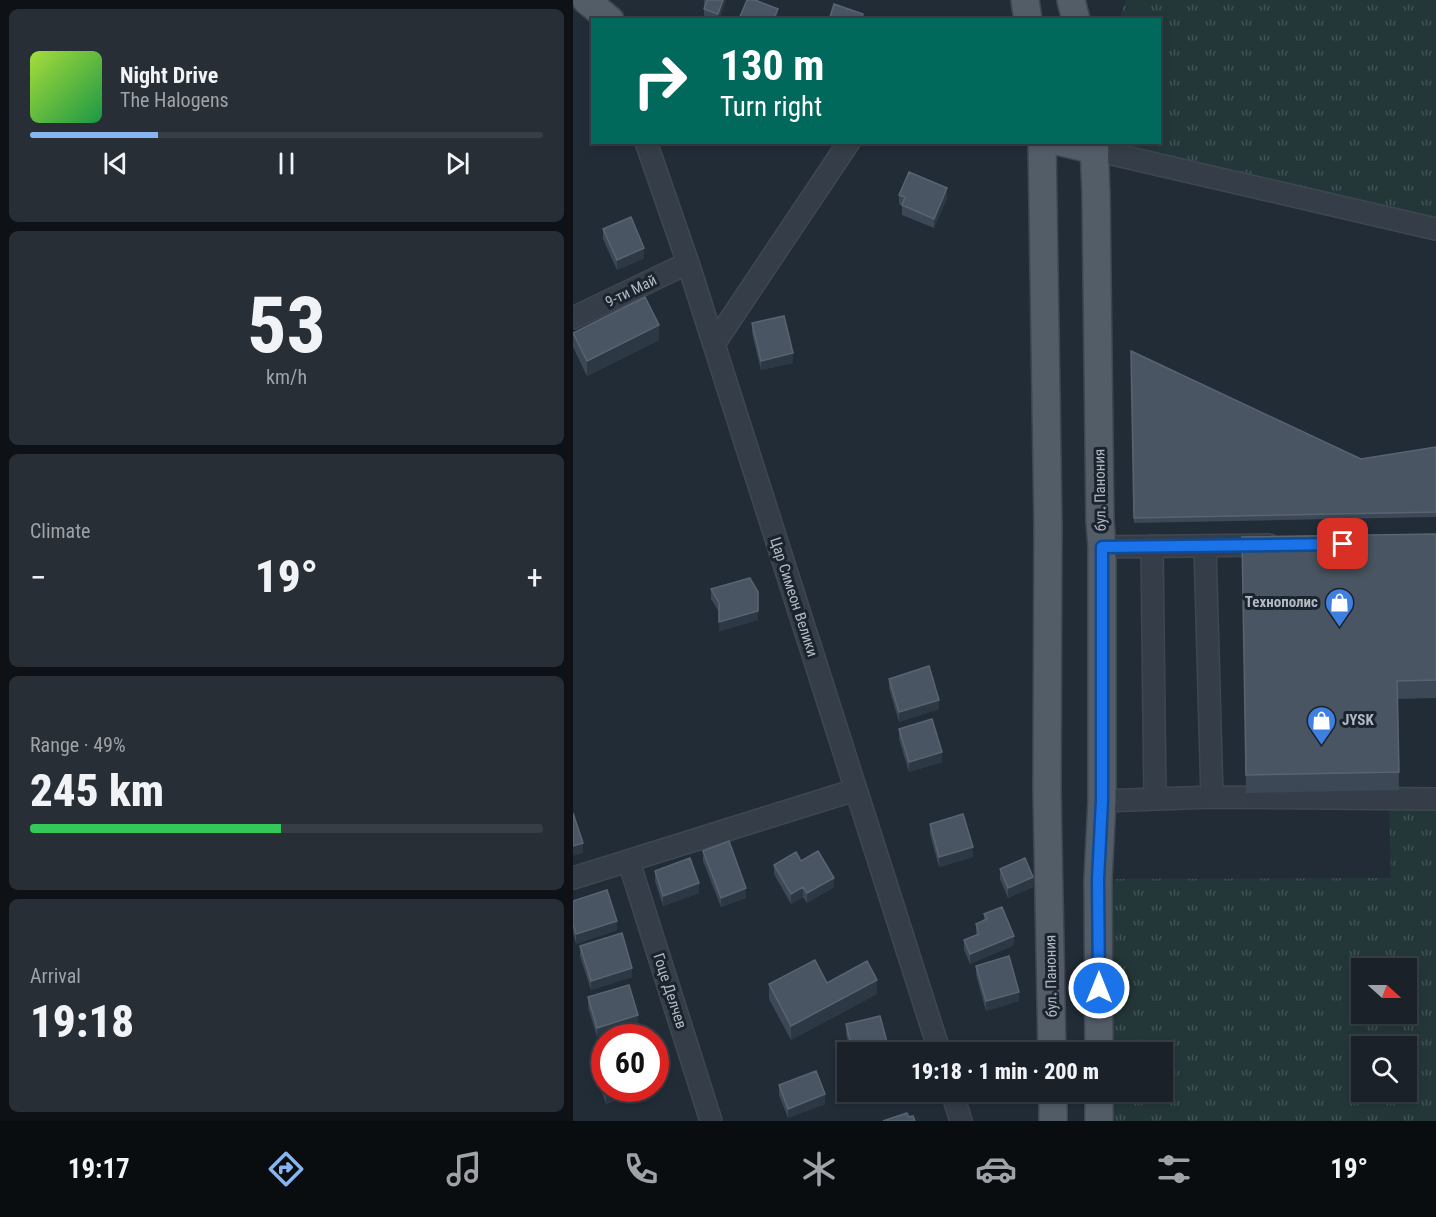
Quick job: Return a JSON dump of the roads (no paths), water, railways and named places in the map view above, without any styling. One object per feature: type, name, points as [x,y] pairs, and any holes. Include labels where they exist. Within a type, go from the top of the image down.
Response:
[{"type":"main road","points":[[1025,0],[1028,18]]},
{"type":"main road","points":[[1071,0],[1076,18]]},
{"type":"main road","name":"бул. Панония","points":[[1041,144],[1048,525],[1047,791],[1052,1042]]},
{"type":"main road","points":[[1078,144],[1094,146]]},
{"type":"main road","name":"бул. Панония","points":[[1094,146],[1102,547],[1102,801],[1098,879],[1099,1042]]},
{"type":"main road","points":[[1053,1102],[1053,1121]]},
{"type":"main road","points":[[1099,1102],[1099,1121]]},
{"type":"street","name":"Цар Симеон Велики","points":[[647,144],[688,263],[936,1042]]},
{"type":"street","points":[[714,344],[848,144]]},
{"type":"street","points":[[1094,146],[1436,229]]},
{"type":"street","name":"9-ти Май","points":[[573,318],[688,263]]},
{"type":"street","points":[[1102,547],[1286,544]]},
{"type":"street","points":[[1152,546],[1155,799]]},
{"type":"street","points":[[1205,546],[1212,797]]},
{"type":"street","points":[[573,878],[855,790]]},
{"type":"street","points":[[1102,801],[1212,797],[1436,799]]},
{"type":"street","name":"Гоце Делчев","points":[[629,862],[711,1121]]},
{"type":"street","points":[[955,1102],[961,1121]]},
{"type":"place","name":"Технополис","points":[[1339,628]]},
{"type":"place","name":"JYSK","points":[[1321,746]]}]
